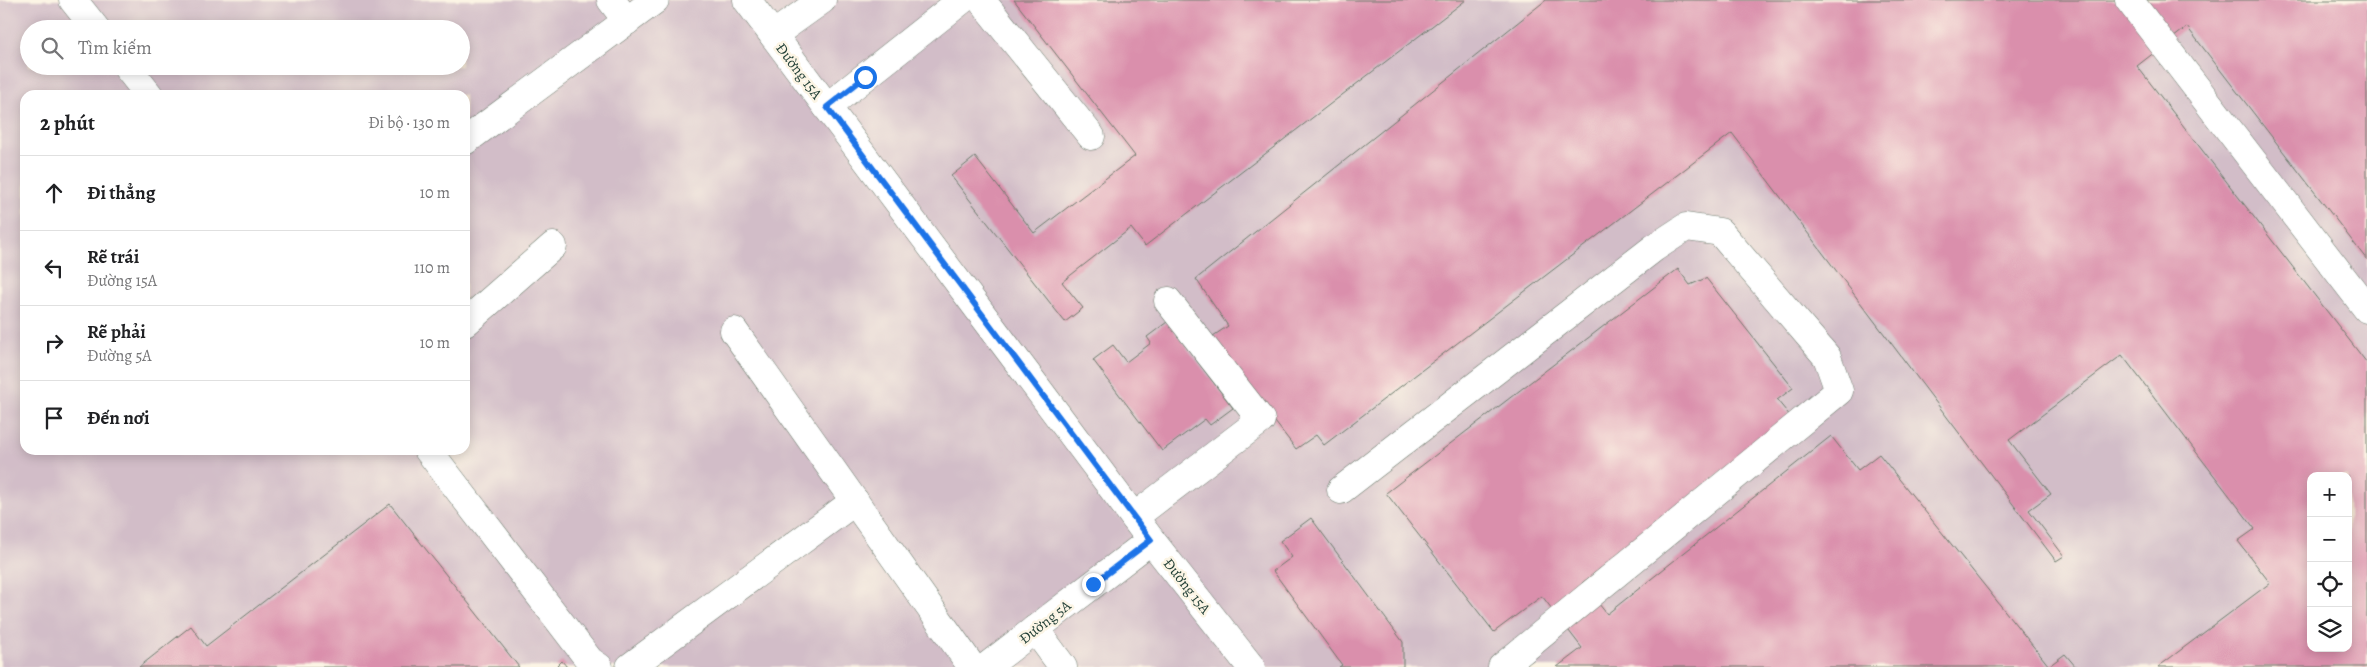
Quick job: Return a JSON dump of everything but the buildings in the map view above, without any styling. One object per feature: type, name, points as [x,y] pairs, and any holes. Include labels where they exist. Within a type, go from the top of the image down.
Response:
[{"type":"street","points":[[73,0],[89,20]]},
{"type":"street","points":[[470,137],[619,10],[654,0]]},
{"type":"street","name":"Đường 15A","points":[[747,0],[1151,540],[1251,667]]},
{"type":"street","points":[[773,35],[822,0]]},
{"type":"street","points":[[827,107],[962,0]]},
{"type":"street","points":[[981,0],[1091,136]]},
{"type":"street","points":[[2129,0],[2367,309]]},
{"type":"street","points":[[133,75],[145,90]]},
{"type":"street","points":[[1341,490],[1654,248],[1686,227],[1720,232],[1827,357],[1839,391],[1502,667]]},
{"type":"street","points":[[470,319],[553,246]]},
{"type":"street","points":[[1134,517],[1260,420],[1168,301]]},
{"type":"street","points":[[734,331],[972,667]]},
{"type":"street","points":[[432,455],[590,661],[600,667]]},
{"type":"street","points":[[630,667],[855,501]]},
{"type":"street","name":"Đường 5A","points":[[986,667],[1151,540]]},
{"type":"street","points":[[1035,629],[1063,667]]},
{"type":"shaded area","points":[[0,0],[2367,0],[2367,667],[0,667]]},
{"type":"route","points":[[865,77],[827,107],[1151,540],[1093,584]]}]
